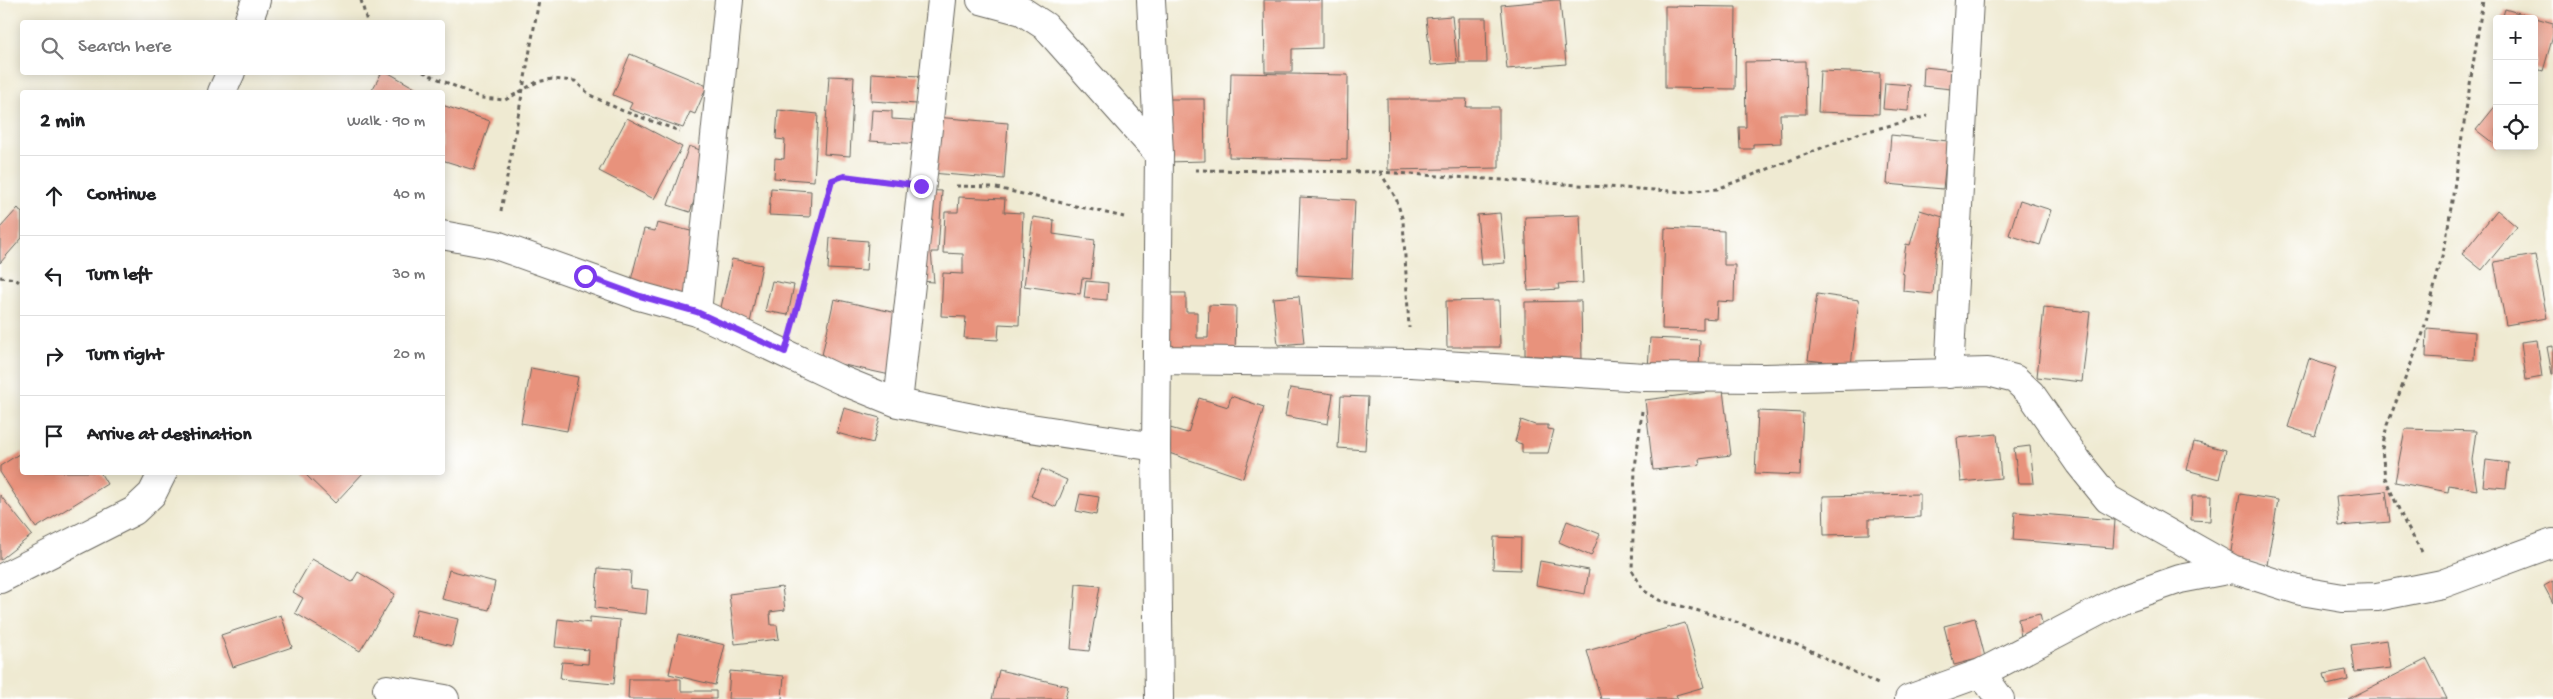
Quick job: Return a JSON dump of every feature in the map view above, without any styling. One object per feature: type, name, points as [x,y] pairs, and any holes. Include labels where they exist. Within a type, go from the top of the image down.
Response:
[{"type":"street","points":[[249,20],[256,0]]},
{"type":"street","points":[[697,312],[728,0]]},
{"type":"street","points":[[898,403],[942,0]]},
{"type":"street","points":[[981,0],[1022,12],[1045,26],[1159,162]]},
{"type":"street","points":[[1151,0],[1159,162],[1156,447],[1159,699]]},
{"type":"street","points":[[1949,374],[1969,0]]},
{"type":"street","points":[[223,90],[230,75]]},
{"type":"street","points":[[445,236],[496,245],[640,296],[697,312],[841,380],[898,403],[997,423],[1156,447]]},
{"type":"street","points":[[1157,360],[1411,363],[1645,377],[1764,378],[1988,372],[2015,379],[2031,394],[2079,463],[2108,499],[2232,569],[2302,591],[2343,598],[2377,597],[2442,584],[2553,543]]},
{"type":"street","points":[[0,579],[134,511],[152,494],[162,475]]},
{"type":"street","points":[[1910,699],[1981,673],[2122,599],[2180,579],[2232,569]]},
{"type":"street","points":[[1981,673],[2000,699]]},
{"type":"street","points":[[387,689],[445,699]]},
{"type":"path","points":[[361,0],[366,20]]},
{"type":"path","points":[[496,245],[539,0]]},
{"type":"path","points":[[2442,584],[2405,523],[2385,478],[2382,449],[2387,426],[2423,333],[2446,240],[2483,0]]},
{"type":"path","points":[[430,75],[481,98],[505,100],[537,82],[552,79],[575,82],[590,95],[623,111],[663,123],[690,136],[716,128]]},
{"type":"path","points":[[1159,162],[1380,172],[1684,192],[1717,188],[1860,133],[1963,107]]},
{"type":"path","points":[[1380,172],[1396,198],[1403,221],[1411,363]]},
{"type":"path","points":[[785,352],[832,180],[844,176],[921,186],[992,187],[1158,225]]},
{"type":"path","points":[[0,277],[15,279],[20,283]]},
{"type":"path","points":[[1645,377],[1635,468],[1632,570],[1643,590],[1659,600],[1728,619],[1803,647],[1859,676],[1910,699]]},
{"type":"building","points":[[1264,0],[1322,0],[1322,48],[1292,49],[1292,72],[1265,72]]},
{"type":"building","points":[[1560,0],[1566,64],[1507,69],[1501,5]]},
{"type":"building","points":[[1665,6],[1736,7],[1735,89],[1665,88]]},
{"type":"building","points":[[2505,9],[2526,15],[2503,15]]},
{"type":"building","points":[[1452,16],[1457,63],[1431,65],[1426,18]]},
{"type":"building","points":[[1458,18],[1486,18],[1487,63],[1459,63]]},
{"type":"building","points":[[2538,19],[2553,23],[2553,36],[2543,71],[2538,69]]},
{"type":"building","points":[[630,54],[707,86],[695,114],[690,112],[683,128],[629,109],[632,103],[613,95]]},
{"type":"building","points":[[1805,61],[1806,114],[1780,114],[1781,143],[1753,144],[1753,149],[1740,149],[1739,127],[1746,127],[1745,62]]},
{"type":"building","points":[[1924,67],[1953,70],[1951,89],[1923,86]]},
{"type":"building","points":[[1820,71],[1880,73],[1879,114],[1818,112]]},
{"type":"building","points":[[872,73],[919,76],[917,104],[871,101]]},
{"type":"building","points":[[1231,73],[1348,75],[1347,160],[1229,157]]},
{"type":"building","points":[[380,75],[392,75],[415,88],[414,90],[372,90]]},
{"type":"building","points":[[829,76],[854,77],[850,156],[824,154]]},
{"type":"building","points":[[1885,83],[1910,85],[1908,111],[1883,109]]},
{"type":"building","points":[[1167,99],[1204,99],[1205,161],[1167,162]]},
{"type":"building","points":[[1387,99],[1467,99],[1466,107],[1499,107],[1499,168],[1388,170]]},
{"type":"building","points":[[445,106],[490,121],[474,170],[445,161]]},
{"type":"building","points":[[2493,109],[2493,143],[2476,130]]},
{"type":"building","points":[[778,110],[818,114],[814,181],[774,178],[775,158],[784,159],[785,140],[776,139]]},
{"type":"building","points":[[872,110],[892,111],[892,119],[924,121],[922,144],[870,141]]},
{"type":"building","points":[[935,117],[1008,123],[1004,179],[931,173]]},
{"type":"building","points":[[627,118],[682,147],[654,199],[599,171]]},
{"type":"building","points":[[1891,135],[1948,141],[1943,189],[1887,184]]},
{"type":"building","points":[[689,146],[711,154],[690,212],[668,205]]},
{"type":"building","points":[[771,188],[811,191],[810,217],[769,215]]},
{"type":"building","points":[[922,190],[942,191],[938,252],[931,252],[934,282],[917,281]]},
{"type":"building","points":[[959,197],[1005,199],[1004,212],[1023,213],[1019,325],[999,324],[998,340],[964,338],[966,317],[941,316],[943,273],[963,274],[963,254],[943,253],[945,212],[958,212]]},
{"type":"building","points":[[1300,197],[1355,200],[1352,278],[1297,275]]},
{"type":"building","points":[[2020,200],[2051,210],[2040,245],[2009,235]]},
{"type":"building","points":[[18,208],[20,210],[20,240],[0,263],[0,228]]},
{"type":"building","points":[[1920,210],[1946,218],[1936,252],[1933,294],[1903,291],[1904,274],[1902,273],[1906,244],[1910,245]]},
{"type":"building","points":[[2497,210],[2517,227],[2482,270],[2462,254]]},
{"type":"building","points":[[1500,213],[1505,263],[1482,265],[1477,215]]},
{"type":"building","points":[[1580,215],[1583,283],[1558,284],[1559,289],[1528,291],[1525,217]]},
{"type":"building","points":[[1033,217],[1054,220],[1053,234],[1095,240],[1091,279],[1082,278],[1080,294],[1024,286]]},
{"type":"building","points":[[657,223],[699,233],[684,298],[630,284],[644,229],[655,231]]},
{"type":"building","points":[[1665,228],[1724,231],[1724,265],[1735,265],[1734,302],[1717,301],[1716,319],[1703,318],[1703,330],[1662,329]]},
{"type":"building","points":[[830,238],[868,241],[866,271],[828,269]]},
{"type":"building","points":[[2535,255],[2547,318],[2506,325],[2494,262]]},
{"type":"building","points":[[732,259],[762,265],[750,323],[719,316]]},
{"type":"building","points":[[772,281],[794,285],[788,315],[765,311]]},
{"type":"building","points":[[1086,281],[1108,283],[1107,300],[1084,298]]},
{"type":"building","points":[[1164,293],[1186,293],[1186,312],[1197,312],[1197,338],[1208,338],[1209,305],[1236,306],[1235,356],[1162,353]]},
{"type":"building","points":[[1817,294],[1859,300],[1851,365],[1808,360]]},
{"type":"building","points":[[1299,296],[1304,343],[1278,345],[1273,298]]},
{"type":"building","points":[[834,299],[901,314],[890,375],[821,360]]},
{"type":"building","points":[[1499,300],[1500,347],[1447,347],[1446,301]]},
{"type":"building","points":[[1581,301],[1582,361],[1525,361],[1525,302]]},
{"type":"building","points":[[2044,307],[2090,312],[2082,382],[2037,377]]},
{"type":"building","points":[[2427,328],[2475,332],[2474,360],[2426,357]]},
{"type":"building","points":[[1650,338],[1700,340],[1699,370],[1648,368]]},
{"type":"building","points":[[2537,340],[2542,377],[2526,380],[2521,342]]},
{"type":"building","points":[[2553,346],[2553,374],[2552,374],[2547,347]]},
{"type":"building","points":[[2309,359],[2336,368],[2315,436],[2288,427]]},
{"type":"building","points":[[531,368],[578,377],[567,431],[521,423]]},
{"type":"building","points":[[1290,388],[1333,394],[1328,424],[1285,416]]},
{"type":"building","points":[[1723,390],[1731,455],[1699,459],[1700,465],[1653,470],[1645,400]]},
{"type":"building","points":[[1231,396],[1264,407],[1243,478],[1163,451],[1170,428],[1188,433],[1199,398],[1228,407]]},
{"type":"building","points":[[1341,396],[1368,397],[1365,450],[1338,448]]},
{"type":"building","points":[[844,408],[880,418],[873,443],[837,433]]},
{"type":"building","points":[[1758,411],[1803,413],[1800,475],[1755,473]]},
{"type":"building","points":[[1521,420],[1535,425],[1548,425],[1548,429],[1554,430],[1548,453],[1522,453],[1522,444],[1515,442]]},
{"type":"building","points":[[2405,429],[2476,431],[2472,460],[2477,490],[2449,485],[2448,492],[2395,482]]},
{"type":"building","points":[[1997,434],[2001,478],[1961,482],[1957,438]]},
{"type":"building","points":[[2194,442],[2226,450],[2219,479],[2187,470]]},
{"type":"building","points":[[2030,446],[2034,483],[2018,483],[2014,448]]},
{"type":"building","points":[[20,453],[20,475],[102,475],[107,484],[36,528],[0,472],[0,466]]},
{"type":"building","points":[[2486,460],[2509,463],[2506,488],[2483,486]]},
{"type":"building","points":[[1042,469],[1067,480],[1056,507],[1031,496]]},
{"type":"building","points":[[306,475],[361,475],[335,503]]},
{"type":"building","points":[[2386,491],[2390,522],[2339,526],[2336,496]]},
{"type":"building","points":[[1080,494],[1099,497],[1096,515],[1076,511]]},
{"type":"building","points":[[1920,494],[1920,517],[1869,519],[1869,534],[1824,535],[1823,496]]},
{"type":"building","points":[[2240,494],[2278,500],[2267,565],[2230,558]]},
{"type":"building","points":[[0,495],[32,535],[0,560]]},
{"type":"building","points":[[2192,496],[2211,496],[2210,521],[2191,520]]},
{"type":"building","points":[[2015,512],[2115,520],[2113,548],[2013,540]]},
{"type":"building","points":[[1567,521],[1600,534],[1591,556],[1559,542]]},
{"type":"building","points":[[1494,537],[1521,538],[1520,570],[1493,569]]},
{"type":"building","points":[[312,559],[352,582],[358,572],[395,594],[360,651],[295,613],[303,598],[293,592]]},
{"type":"building","points":[[1540,561],[1589,570],[1585,594],[1536,585]]},
{"type":"building","points":[[598,568],[631,571],[630,588],[648,590],[646,614],[595,608]]},
{"type":"building","points":[[449,570],[495,582],[489,610],[442,599]]},
{"type":"building","points":[[2553,581],[2553,603],[2544,586]]},
{"type":"building","points":[[1076,584],[1100,586],[1089,651],[1071,649]]},
{"type":"building","points":[[782,587],[785,610],[770,612],[771,625],[777,625],[779,639],[735,644],[729,594]]},
{"type":"building","points":[[417,609],[458,619],[452,646],[411,636]]},
{"type":"building","points":[[2040,614],[2044,633],[2021,637],[2018,619]]},
{"type":"building","points":[[281,615],[292,647],[233,667],[221,635]]},
{"type":"building","points":[[590,617],[620,620],[614,684],[560,679],[562,662],[588,664],[589,650],[555,647],[558,619],[590,623]]},
{"type":"building","points":[[1975,618],[1985,657],[1954,665],[1944,626]]},
{"type":"building","points":[[1685,623],[1704,687],[1676,695],[1678,699],[1601,699],[1587,651]]},
{"type":"building","points":[[678,634],[725,645],[715,685],[669,674]]},
{"type":"building","points":[[2387,640],[2391,668],[2355,672],[2351,645]]},
{"type":"building","points":[[2427,659],[2447,699],[2348,699]]},
{"type":"building","points":[[999,670],[1068,686],[1065,699],[992,699]]},
{"type":"building","points":[[2346,670],[2348,680],[2327,685],[2324,674]]},
{"type":"building","points":[[730,671],[784,676],[782,699],[728,699]]},
{"type":"building","points":[[629,679],[681,679],[681,691],[716,691],[716,699],[628,699]]},
{"type":"route","points":[[585,276],[640,296],[697,312],[785,352],[832,180],[844,176],[921,186]]}]
